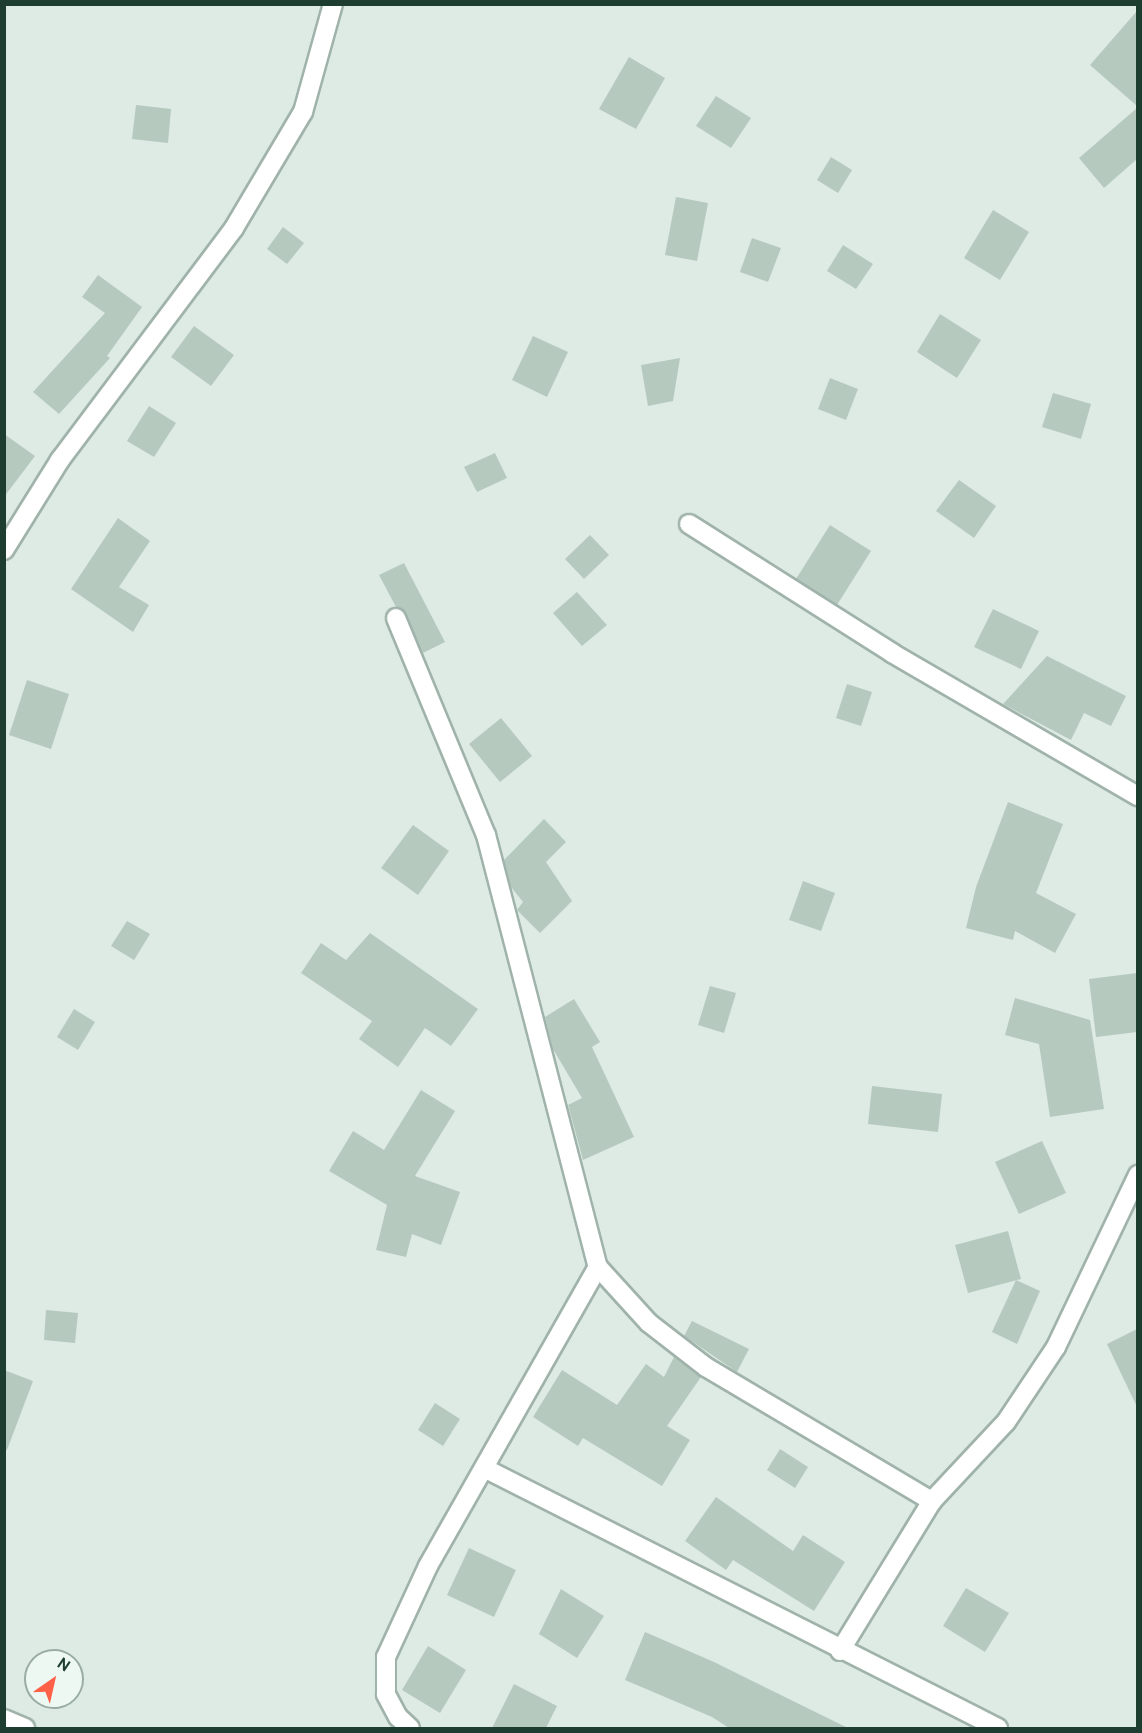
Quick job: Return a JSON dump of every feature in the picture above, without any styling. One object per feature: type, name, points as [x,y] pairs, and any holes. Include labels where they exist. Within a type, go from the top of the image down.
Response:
[{"type":"street","points":[[4,550],[60,460],[239,218],[303,112],[333,4]]},
{"type":"street","points":[[689,524],[892,653],[1137,796]]},
{"type":"street","points":[[396,618],[486,835],[598,1267],[649,1323],[706,1367],[932,1501]]},
{"type":"street","points":[[840,1651],[932,1501],[1006,1422],[1056,1347],[1137,1175]]},
{"type":"street","points":[[410,1728],[398,1717],[386,1694],[386,1657],[428,1566],[598,1267]]},
{"type":"street","points":[[484,1468],[840,1651],[998,1728]]},
{"type":"street","points":[[4,1719],[25,1728]]},
{"type":"building","points":[[1137,11],[1137,106],[1090,65]]},
{"type":"building","points":[[629,57],[665,78],[636,129],[599,109]]},
{"type":"building","points":[[716,96],[751,118],[731,148],[696,126]]},
{"type":"building","points":[[136,105],[171,109],[168,143],[132,139]]},
{"type":"building","points":[[1137,108],[1137,159],[1104,188],[1079,158]]},
{"type":"building","points":[[831,157],[852,170],[838,193],[817,180]]},
{"type":"building","points":[[676,197],[708,203],[697,261],[665,255]]},
{"type":"building","points":[[993,210],[1029,232],[1000,280],[964,258]]},
{"type":"building","points":[[283,227],[304,243],[287,264],[267,249]]},
{"type":"building","points":[[752,238],[781,248],[768,282],[740,272]]},
{"type":"building","points":[[843,245],[873,264],[856,289],[827,271]]},
{"type":"building","points":[[98,275],[142,307],[107,356],[110,358],[59,414],[33,392],[105,313],[82,297]]},
{"type":"building","points":[[940,314],[981,340],[957,378],[917,352]]},
{"type":"building","points":[[194,326],[234,355],[211,386],[171,357]]},
{"type":"building","points":[[533,336],[568,352],[547,397],[512,380]]},
{"type":"building","points":[[680,358],[673,401],[648,406],[641,365]]},
{"type":"building","points":[[830,378],[858,389],[846,420],[818,409]]},
{"type":"building","points":[[1053,393],[1091,404],[1081,439],[1042,427]]},
{"type":"building","points":[[149,406],[176,423],[154,457],[127,441]]},
{"type":"building","points":[[4,434],[35,456],[4,497]]},
{"type":"building","points":[[495,453],[507,478],[477,492],[464,467]]},
{"type":"building","points":[[959,480],[996,506],[974,538],[936,511]]},
{"type":"building","points":[[118,518],[150,541],[119,587],[149,605],[133,632],[71,589]]},
{"type":"building","points":[[830,525],[871,551],[837,605],[796,579]]},
{"type":"building","points":[[590,535],[609,555],[584,579],[565,559]]},
{"type":"building","points":[[404,563],[445,642],[423,653],[406,614],[396,607],[379,575]]},
{"type":"building","points":[[577,592],[607,625],[582,646],[553,613]]},
{"type":"building","points":[[993,609],[1039,631],[1021,669],[974,647]]},
{"type":"building","points":[[1047,656],[1126,696],[1111,726],[1084,713],[1071,740],[1003,704]]},
{"type":"building","points":[[27,680],[69,694],[51,749],[9,735]]},
{"type":"building","points":[[847,684],[872,692],[861,726],[836,718]]},
{"type":"building","points":[[501,718],[532,756],[500,782],[469,744]]},
{"type":"building","points":[[1008,802],[1063,824],[1036,893],[1076,914],[1055,953],[1015,931],[1013,940],[966,928],[976,887]]},
{"type":"building","points":[[544,819],[566,842],[546,862],[572,901],[540,933],[517,910],[523,902],[511,887],[504,860]]},
{"type":"building","points":[[413,825],[449,851],[418,895],[381,868]]},
{"type":"building","points":[[803,881],[835,893],[821,931],[789,920]]},
{"type":"building","points":[[127,921],[150,934],[134,960],[111,946]]},
{"type":"building","points":[[370,933],[478,1009],[451,1046],[425,1028],[398,1067],[359,1039],[372,1021],[301,973],[321,943],[346,960]]},
{"type":"building","points":[[1137,973],[1137,1032],[1096,1037],[1089,979]]},
{"type":"building","points":[[710,986],[736,993],[724,1033],[698,1025]]},
{"type":"building","points":[[1015,998],[1090,1020],[1104,1109],[1050,1117],[1039,1044],[1005,1035]]},
{"type":"building","points":[[574,999],[600,1042],[592,1047],[634,1137],[583,1160],[568,1105],[582,1098],[553,1049],[545,1017]]},
{"type":"building","points":[[74,1009],[95,1022],[78,1050],[57,1037]]},
{"type":"building","points":[[872,1086],[942,1094],[938,1132],[868,1124]]},
{"type":"building","points":[[421,1090],[455,1111],[415,1176],[460,1192],[441,1245],[412,1234],[406,1257],[376,1250],[387,1205],[329,1171],[353,1131],[384,1150]]},
{"type":"building","points":[[1042,1141],[1066,1193],[1019,1214],[995,1162]]},
{"type":"building","points":[[1008,1231],[1021,1279],[968,1293],[955,1245]]},
{"type":"building","points":[[1016,1280],[1040,1291],[1017,1344],[992,1332]]},
{"type":"building","points":[[46,1310],[78,1313],[75,1343],[44,1340]]},
{"type":"building","points":[[692,1321],[749,1349],[737,1372],[684,1336]]},
{"type":"building","points":[[1137,1329],[1137,1407],[1107,1344]]},
{"type":"building","points":[[674,1357],[701,1377],[667,1426],[690,1440],[662,1486],[583,1438],[578,1446],[533,1417],[562,1370],[617,1405],[646,1364],[664,1377]]},
{"type":"building","points":[[4,1370],[33,1381],[7,1450],[4,1449]]},
{"type":"building","points":[[435,1403],[460,1419],[443,1446],[418,1430]]},
{"type":"building","points":[[780,1449],[808,1467],[795,1488],[767,1470]]},
{"type":"building","points":[[716,1497],[793,1551],[803,1535],[845,1562],[814,1611],[733,1560],[726,1570],[685,1541]]},
{"type":"building","points":[[469,1548],[516,1570],[494,1617],[447,1595]]},
{"type":"building","points":[[966,1588],[1009,1613],[985,1652],[943,1626]]},
{"type":"building","points":[[561,1589],[604,1616],[577,1658],[539,1634]]},
{"type":"building","points":[[645,1632],[714,1662],[848,1728],[729,1728],[712,1717],[625,1680]]},
{"type":"building","points":[[428,1646],[466,1670],[440,1713],[402,1690]]},
{"type":"building","points":[[514,1684],[557,1706],[546,1728],[492,1728]]}]
